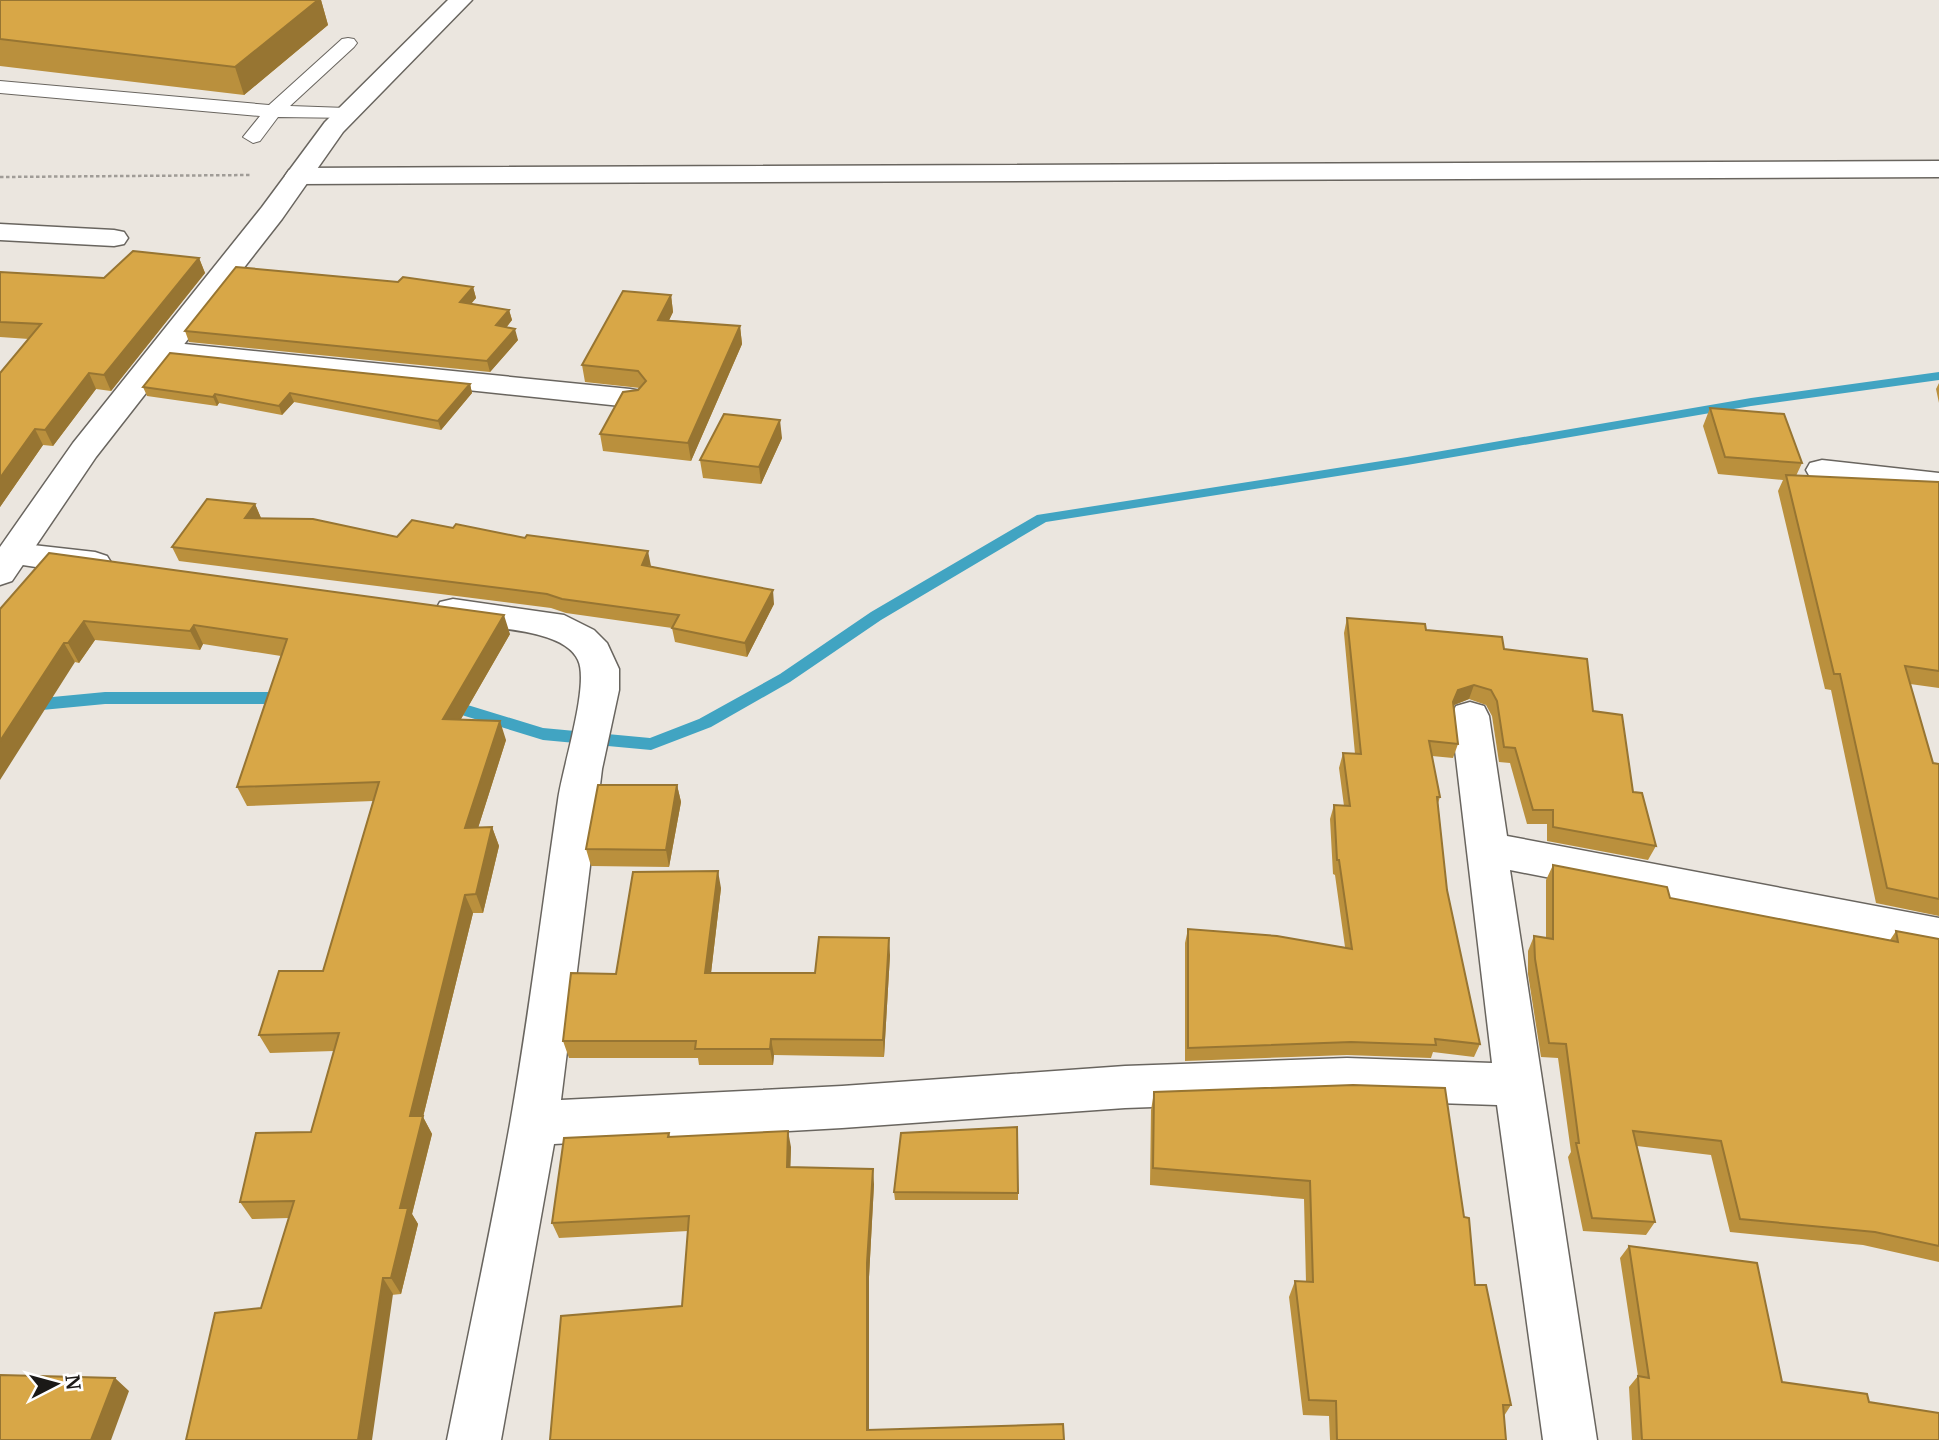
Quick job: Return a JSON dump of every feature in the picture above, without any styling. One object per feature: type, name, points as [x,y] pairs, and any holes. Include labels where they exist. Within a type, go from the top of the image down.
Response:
[{"type":"street","points":[[7,563],[84,450],[165,351],[346,114],[461,0]]},
{"type":"street","points":[[298,176],[1939,169]]},
{"type":"street","points":[[0,232],[114,238]]},
{"type":"street","points":[[165,351],[630,398]]},
{"type":"street","points":[[1822,470],[1939,483]]},
{"type":"street","points":[[7,563],[133,568]]},
{"type":"street","points":[[424,607],[551,624],[581,639],[594,652],[600,669],[600,690],[582,769],[534,1123],[474,1440]]},
{"type":"street","points":[[1470,716],[1488,849],[1490,884],[1570,1440]]},
{"type":"street","points":[[1488,849],[1939,936]]},
{"type":"street","points":[[534,1123],[842,1107],[1125,1087],[1347,1079],[1518,1085]]},
{"type":"lane","points":[[253,137],[273,111],[348,43]]},
{"type":"lane","points":[[0,87],[273,111],[346,114]]},
{"type":"path","points":[[0,177],[196,174],[298,176]]},
{"type":"building","points":[[0,0],[318,0],[235,67],[0,39]]},
{"type":"building","points":[[133,251],[199,258],[104,375],[89,373],[45,430],[35,429],[0,478],[0,373],[41,324],[0,322],[0,272],[104,278]]},
{"type":"building","points":[[236,267],[398,282],[403,277],[473,287],[460,302],[509,310],[496,325],[515,329],[487,361],[185,331]]},
{"type":"building","points":[[623,291],[671,295],[658,320],[740,326],[688,443],[600,434],[623,392],[638,390],[646,381],[638,371],[582,365]]},
{"type":"building","points":[[170,353],[470,384],[438,421],[290,393],[279,406],[215,394],[213,397],[143,387]]},
{"type":"building","points":[[1710,408],[1784,414],[1802,463],[1725,457]]},
{"type":"building","points":[[724,414],[780,420],[759,467],[700,460]]},
{"type":"building","points":[[1786,475],[1939,482],[1939,671],[1905,666],[1933,763],[1939,764],[1939,899],[1887,888],[1840,674],[1834,674]]},
{"type":"building","points":[[207,499],[255,504],[245,518],[313,519],[397,537],[412,520],[453,528],[456,524],[525,538],[527,535],[648,551],[642,565],[773,590],[745,643],[672,628],[679,615],[562,599],[547,594],[172,547]]},
{"type":"building","points":[[49,553],[504,615],[443,719],[500,721],[465,828],[492,827],[476,894],[465,895],[410,1116],[423,1116],[400,1208],[408,1208],[391,1278],[383,1278],[358,1440],[186,1440],[215,1313],[261,1308],[294,1201],[240,1202],[256,1133],[311,1132],[339,1033],[259,1035],[279,971],[323,971],[379,782],[237,787],[287,639],[194,625],[190,631],[84,621],[68,643],[64,643],[0,741],[0,609]]},
{"type":"building","points":[[1347,618],[1425,624],[1426,630],[1502,637],[1504,649],[1587,659],[1593,711],[1622,715],[1633,792],[1642,793],[1656,846],[1553,827],[1553,810],[1533,810],[1515,748],[1504,747],[1497,701],[1491,690],[1474,685],[1458,690],[1453,702],[1458,744],[1429,741],[1440,797],[1437,797],[1447,890],[1480,1044],[1435,1039],[1436,1045],[1351,1042],[1188,1048],[1188,929],[1277,936],[1352,949],[1337,860],[1334,805],[1350,806],[1343,753],[1361,754]]},
{"type":"building","points":[[598,785],[677,785],[666,850],[586,849]]},
{"type":"building","points":[[1553,865],[1667,887],[1670,898],[1898,942],[1896,931],[1939,939],[1939,1246],[1875,1232],[1740,1219],[1721,1141],[1633,1131],[1655,1222],[1592,1218],[1576,1143],[1579,1143],[1566,1044],[1549,1043],[1535,959],[1534,936],[1553,939]]},
{"type":"building","points":[[718,871],[705,973],[815,973],[819,937],[889,938],[883,1040],[771,1039],[770,1049],[695,1049],[696,1041],[563,1041],[571,973],[616,974],[633,872]]},
{"type":"building","points":[[1353,1085],[1445,1088],[1464,1217],[1469,1218],[1475,1285],[1486,1285],[1511,1405],[1503,1405],[1506,1440],[1337,1440],[1336,1401],[1309,1400],[1295,1281],[1313,1282],[1310,1181],[1153,1168],[1154,1092]]},
{"type":"building","points":[[1017,1127],[1018,1193],[894,1192],[901,1133]]},
{"type":"building","points":[[788,1131],[787,1167],[873,1169],[867,1263],[867,1430],[1063,1424],[1064,1440],[550,1440],[561,1316],[682,1306],[689,1216],[552,1223],[564,1138],[669,1133],[668,1137]]},
{"type":"building","points":[[1629,1246],[1757,1263],[1782,1382],[1867,1394],[1869,1402],[1939,1413],[1939,1440],[1642,1440],[1638,1376],[1649,1378]]},
{"type":"building","points":[[0,1375],[115,1378],[91,1440],[0,1440]]},
{"type":"waterway","points":[[448,705],[543,734],[651,744],[705,723],[785,678],[876,616],[1042,518],[1407,461],[1751,402],[1939,376]]},
{"type":"waterway","points":[[0,708],[105,698],[286,698]]}]
